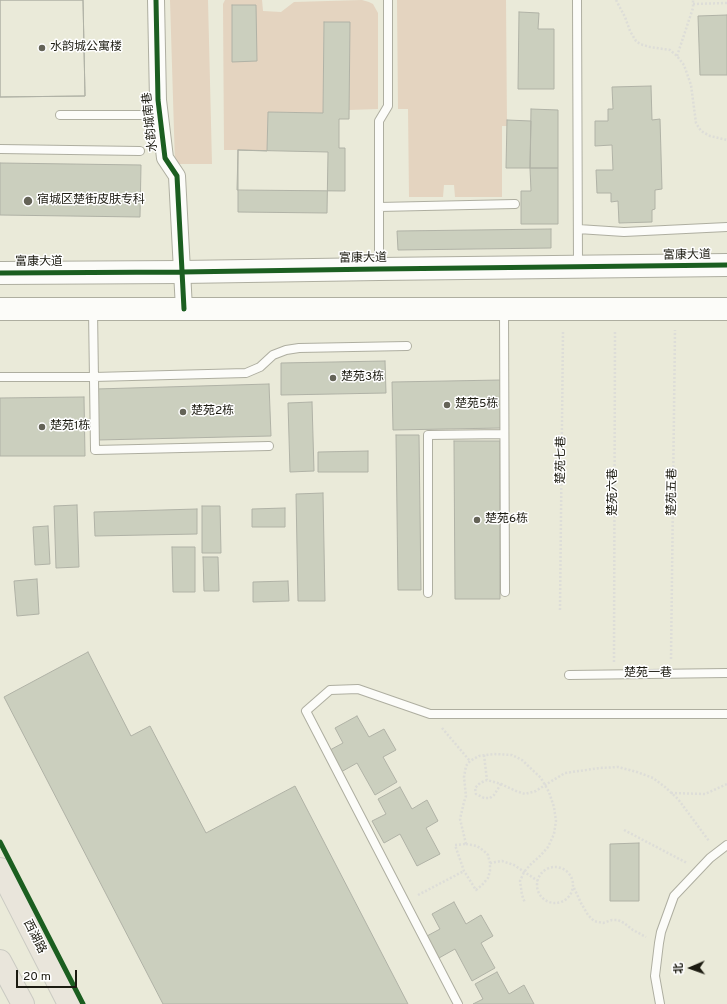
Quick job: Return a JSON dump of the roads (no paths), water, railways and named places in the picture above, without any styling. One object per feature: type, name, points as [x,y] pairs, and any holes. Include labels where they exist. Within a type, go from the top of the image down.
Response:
[{"type":"main road","name":"西湖路","points":[[0,869],[69,1004]]},
{"type":"main road","points":[[0,961],[23,1004]]},
{"type":"street","name":"水韵城南巷","points":[[156,0],[158,100],[165,158],[177,176],[184,309]]},
{"type":"street","name":"富康大道","points":[[0,273],[578,268],[727,265]]},
{"type":"street","points":[[0,310],[727,309]]},
{"type":"lane","points":[[379,269],[379,121],[388,106],[388,0]]},
{"type":"lane","points":[[577,0],[578,268]]},
{"type":"lane","points":[[60,115],[160,115]]},
{"type":"lane","points":[[0,149],[140,151]]},
{"type":"lane","points":[[379,207],[515,204]]},
{"type":"lane","points":[[578,229],[624,232],[727,227]]},
{"type":"lane","points":[[93,309],[95,450],[269,446]]},
{"type":"lane","points":[[504,309],[505,592]]},
{"type":"lane","points":[[0,377],[94,377],[246,372],[260,367],[273,355],[286,350],[300,348],[407,346]]},
{"type":"lane","points":[[428,593],[428,435],[504,434]]},
{"type":"lane","name":"楚苑一巷","points":[[569,674],[727,673]]},
{"type":"lane","points":[[458,1004],[306,711],[330,690],[358,689],[430,714],[727,714]]},
{"type":"lane","points":[[660,1004],[655,976],[659,943],[661,932],[674,896],[710,858],[727,845]]},
{"type":"place","name":"水韵城公寓楼","points":[[42,48]]},
{"type":"place","name":"宿城区楚街皮肤专科","points":[[28,201]]},
{"type":"place","name":"楚苑3栋","points":[[333,378]]},
{"type":"place","name":"楚苑5栋","points":[[447,405]]},
{"type":"place","name":"楚苑2栋","points":[[183,412]]},
{"type":"place","name":"楚苑1栋","points":[[42,427]]},
{"type":"place","name":"楚苑6栋","points":[[477,520]]}]
